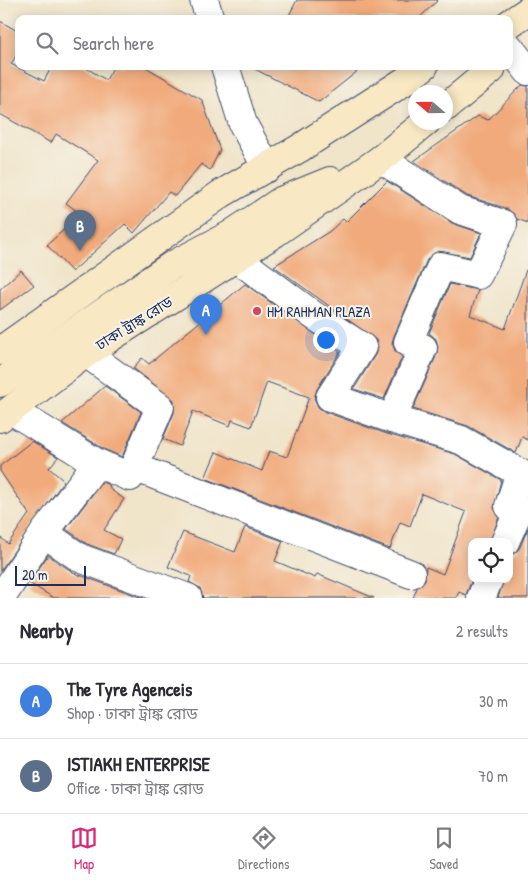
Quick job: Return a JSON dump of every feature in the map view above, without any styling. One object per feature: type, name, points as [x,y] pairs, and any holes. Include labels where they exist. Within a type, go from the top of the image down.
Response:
[{"type":"main road","points":[[513,21],[528,11]]},
{"type":"main road","points":[[0,350],[221,194],[300,148],[418,70]]},
{"type":"main road","points":[[453,101],[491,70]]},
{"type":"main road","name":"ঢাকা ট্রাঙ্ক রোড","points":[[5,414],[86,353],[238,259],[376,162],[416,130]]},
{"type":"main road","name":"ঢাকা ট্রাঙ্ক রোড","points":[[0,383],[162,272],[243,210],[300,148]]},
{"type":"main road","name":"ঢাকা ট্রাঙ্ক রোড","points":[[162,272],[230,235],[281,200],[376,162]]},
{"type":"street","points":[[204,0],[209,15]]},
{"type":"street","points":[[513,52],[528,70]]},
{"type":"street","points":[[226,70],[243,124],[267,168]]},
{"type":"street","points":[[376,162],[460,210],[502,224],[478,275],[442,266],[408,342],[423,348],[392,419]]},
{"type":"street","points":[[238,259],[312,315],[362,347],[330,397],[460,440],[524,475],[509,506],[519,510],[507,538]]},
{"type":"street","points":[[5,414],[97,463],[130,477],[160,407],[86,353]]},
{"type":"street","points":[[0,598],[44,533],[97,463]]},
{"type":"street","points":[[134,467],[411,574]]},
{"type":"street","points":[[44,533],[80,558],[188,598]]},
{"type":"street","points":[[481,598],[487,583]]},
{"type":"building","points":[[297,0],[438,0],[422,15],[289,15]]},
{"type":"building","points":[[0,21],[15,30],[15,58],[11,64],[15,66],[15,70],[23,70],[44,81],[50,70],[90,70],[106,80],[112,70],[151,70],[202,100],[220,150],[210,170],[201,164],[175,196],[169,192],[134,233],[125,224],[72,272],[47,245],[81,214],[66,203],[98,160],[56,134],[51,143],[0,114]]},
{"type":"building","points":[[257,70],[359,70],[319,102]]},
{"type":"building","points":[[522,85],[528,86],[528,223],[517,219],[508,209],[467,196],[414,161],[478,116],[488,120]]},
{"type":"building","points":[[387,181],[452,223],[481,233],[470,257],[438,251],[427,260],[394,336],[392,343],[395,351],[402,357],[384,399],[354,389],[375,355],[378,347],[376,340],[274,266],[330,231],[343,219],[346,222]]},
{"type":"building","points":[[21,270],[34,285],[0,310],[0,289]]},
{"type":"building","points":[[526,270],[528,271],[528,440],[522,437],[516,453],[468,426],[413,409],[437,354],[436,339],[429,333],[450,284],[478,290],[470,315],[505,329]]},
{"type":"building","points":[[245,284],[340,352],[317,389],[314,398],[318,407],[325,412],[387,434],[455,454],[501,480],[494,508],[499,517],[491,538],[468,538],[468,583],[470,583],[466,595],[459,592],[456,598],[413,598],[417,588],[425,580],[426,567],[443,574],[466,512],[422,494],[410,526],[400,522],[390,549],[205,478],[216,452],[262,471],[269,451],[287,457],[309,397],[267,382],[251,427],[232,420],[230,426],[193,411],[180,446],[163,439],[174,413],[174,400],[133,368],[142,358],[149,364]]},
{"type":"building","points":[[105,386],[141,412],[122,457],[104,449],[62,423]]},
{"type":"building","points":[[32,441],[58,457],[49,468],[64,481],[0,571],[0,537],[8,544],[29,514],[0,471],[0,466]]},
{"type":"building","points":[[102,482],[109,485],[111,490],[124,499],[104,530],[121,539],[114,554],[87,544],[66,529]]},
{"type":"building","points":[[245,527],[283,541],[275,561],[315,578],[317,574],[374,598],[203,598],[200,588],[189,582],[191,576],[168,567],[183,532],[235,552]]},
{"type":"building","points":[[528,528],[528,598],[498,598],[503,583],[513,583],[513,554],[519,549]]},
{"type":"building","points":[[48,555],[74,573],[143,598],[54,598],[29,583]]},
{"type":"place","name":"ISTIAKH ENTERPRISE","points":[[80,251]]},
{"type":"place","name":"HM RAHMAN PLAZA","points":[[257,311]]},
{"type":"place","name":"The Tyre Agenceis","points":[[206,335]]}]
